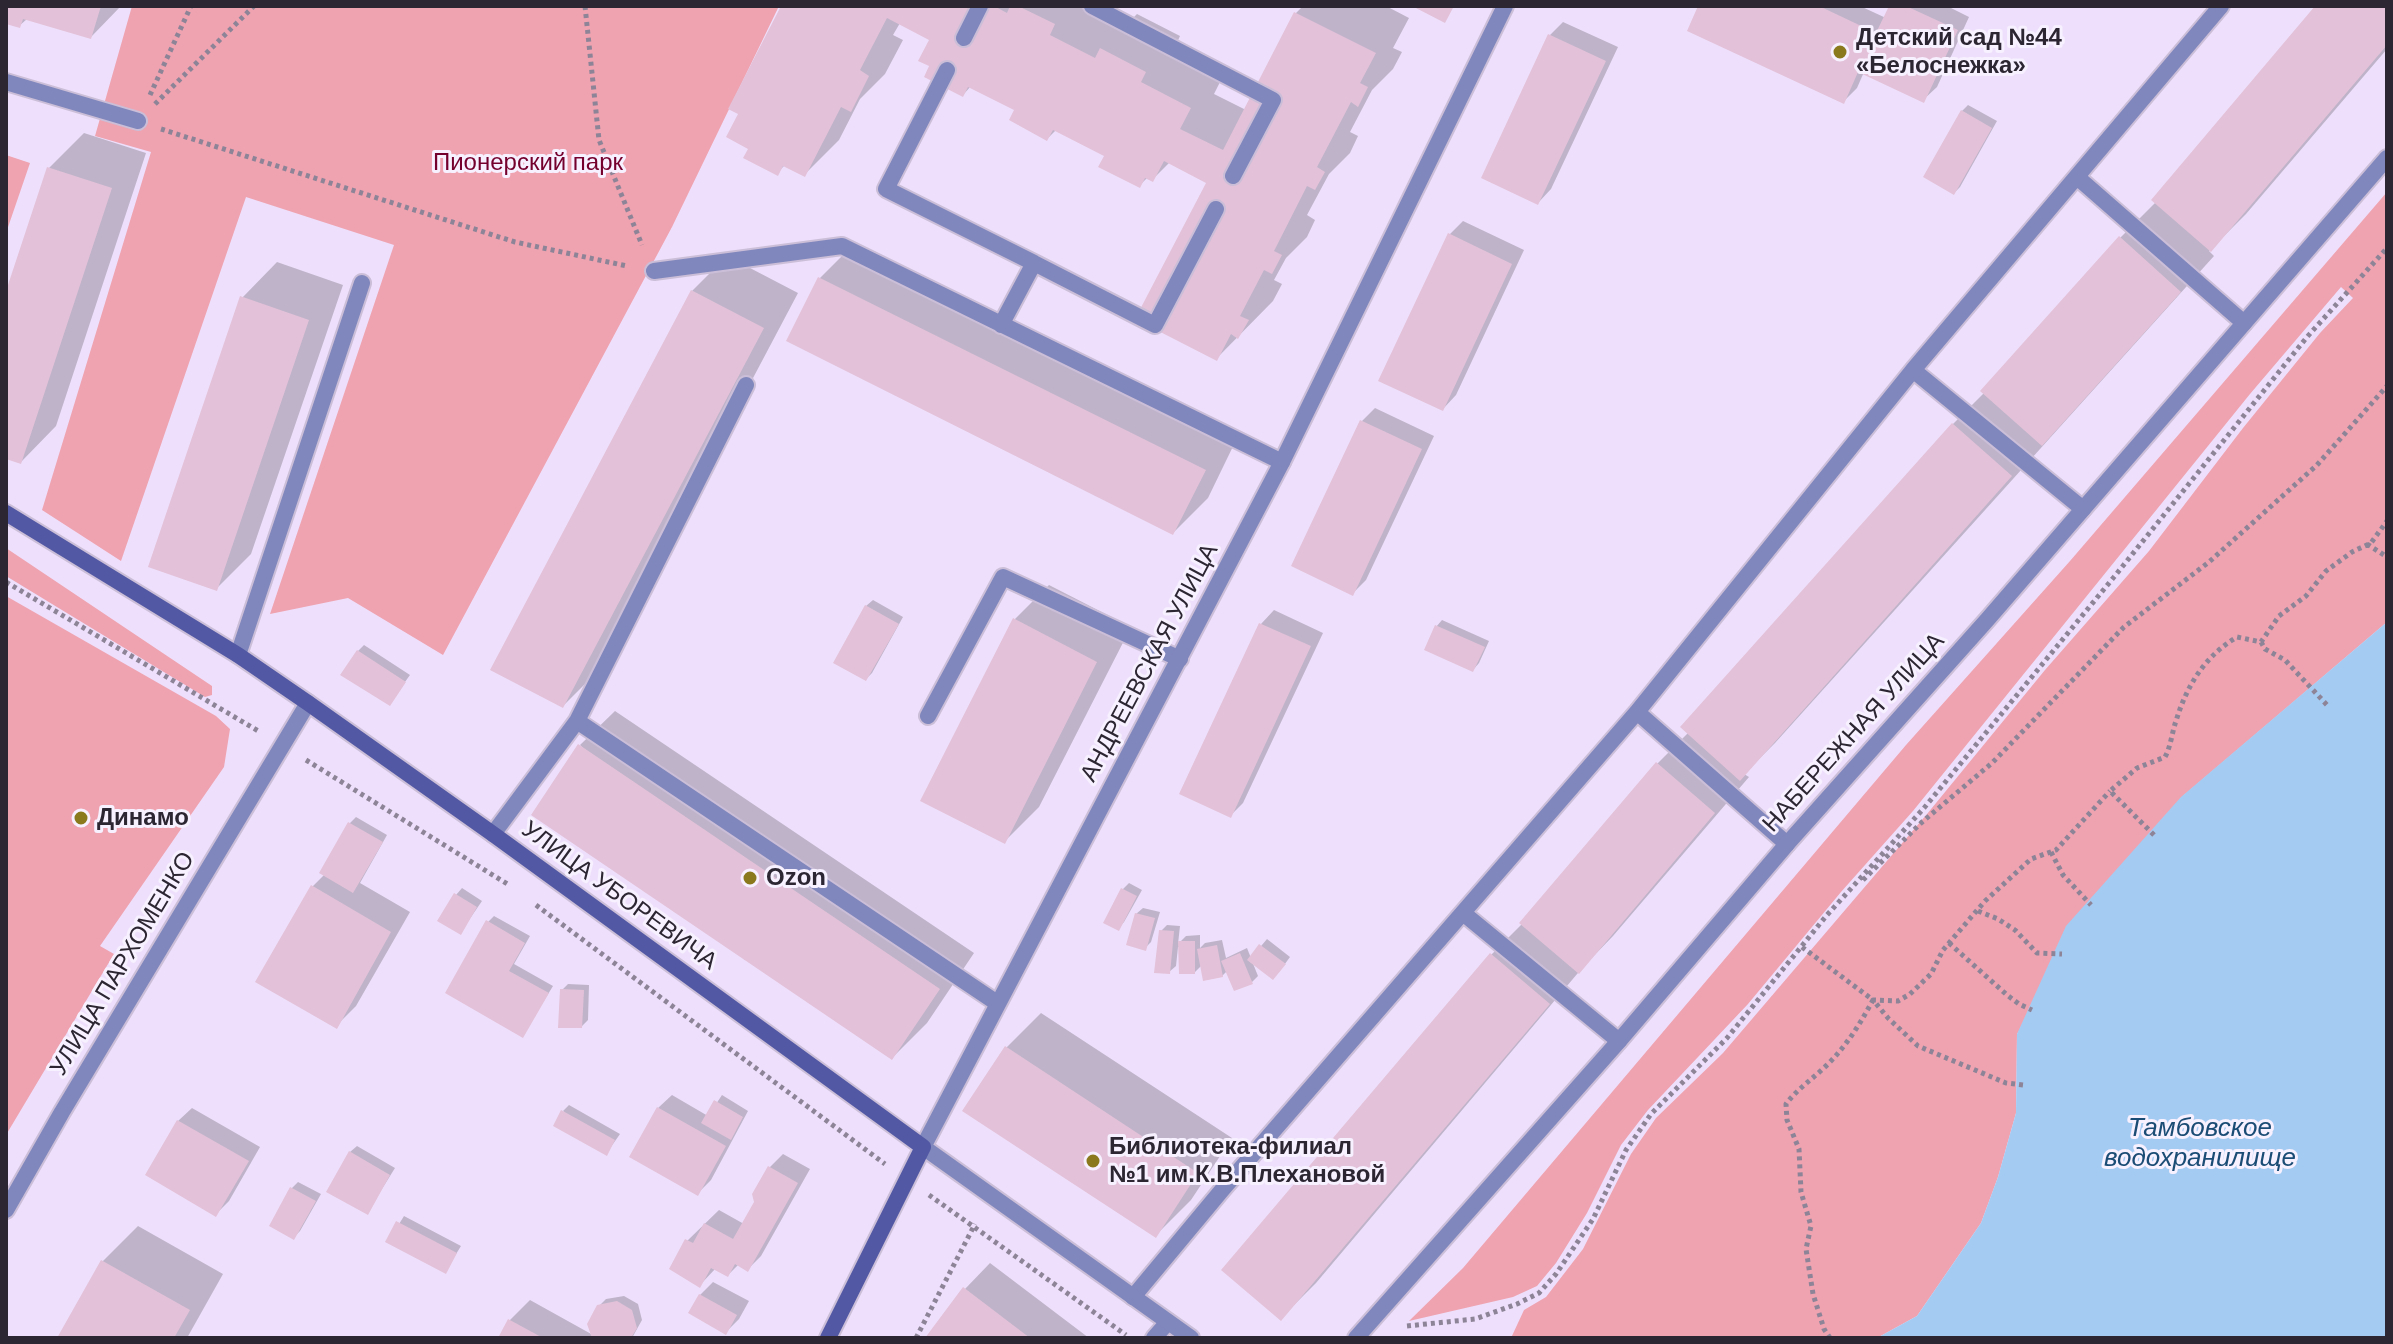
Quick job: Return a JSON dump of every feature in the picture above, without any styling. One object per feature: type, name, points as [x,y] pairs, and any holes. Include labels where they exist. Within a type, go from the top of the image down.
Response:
[{"type":"street","points":[[964,38],[980,6]]},
{"type":"street","points":[[1092,6],[1273,100],[1233,176]]},
{"type":"street","name":"АНДРЕЕВСКАЯ УЛИЦА","points":[[828,1338],[997,1003],[1282,462],[1505,6]]},
{"type":"street","points":[[1133,1297],[1222,1190],[1637,712],[1913,370],[2221,6]]},
{"type":"street","points":[[947,70],[886,189],[1155,325],[1216,209]]},
{"type":"street","points":[[6,82],[138,121]]},
{"type":"street","name":"НАБЕРЕЖНАЯ УЛИЦА","points":[[1360,1334],[2387,158]]},
{"type":"street","points":[[2077,177],[2244,323]]},
{"type":"street","points":[[654,271],[842,246],[1282,462]]},
{"type":"street","points":[[1001,325],[1034,263]]},
{"type":"street","points":[[238,655],[362,283]]},
{"type":"street","points":[[1913,370],[2083,509]]},
{"type":"street","points":[[493,834],[577,721],[746,385]]},
{"type":"street","name":"УЛИЦА УБОРЕВИЧА","points":[[6,513],[238,655],[308,703],[1191,1338]]},
{"type":"street","points":[[928,716],[1003,577],[1180,659]]},
{"type":"street","name":"УЛИЦА ПАРХОМЕНКО","points":[[6,1210],[308,703]]},
{"type":"street","points":[[1637,712],[1787,844]]},
{"type":"street","points":[[577,721],[997,1003]]},
{"type":"street","points":[[1463,913],[1619,1041]]},
{"type":"street","points":[[1154,1338],[1168,1322]]},
{"type":"path","points":[[138,121],[191,6]]},
{"type":"path","points":[[138,121],[254,6]]},
{"type":"path","points":[[585,6],[599,140],[654,271]]},
{"type":"path","points":[[138,121],[515,242],[654,271]]},
{"type":"path","points":[[1360,1334],[1475,1319],[1539,1293],[1556,1274],[1593,1219],[1626,1150],[1651,1114],[1727,1038],[1924,808],[2307,337],[2387,248]]},
{"type":"path","points":[[1845,897],[1921,823],[1992,763],[2124,627],[2209,562],[2317,465],[2387,386]]},
{"type":"path","points":[[2261,642],[2279,616],[2306,596],[2326,571],[2375,538],[2387,521]]},
{"type":"path","points":[[2367,544],[2387,557]]},
{"type":"path","points":[[6,582],[283,745],[511,886]]},
{"type":"path","points":[[1873,1000],[1898,1001],[1910,994],[1931,974],[1949,943],[2020,867],[2038,855],[2051,852],[2110,791],[2137,768],[2165,757],[2180,706],[2196,674],[2209,659],[2237,637],[2261,642],[2265,649],[2285,660],[2327,705]]},
{"type":"path","points":[[2110,791],[2154,835]]},
{"type":"path","points":[[2051,852],[2063,875],[2091,905]]},
{"type":"path","points":[[524,896],[906,1179],[1130,1338]]},
{"type":"path","points":[[1978,911],[2015,930],[2037,953],[2062,954]]},
{"type":"path","points":[[1949,943],[2007,995],[2032,1010]]},
{"type":"path","points":[[1802,947],[1873,1000],[1918,1046],[2006,1083],[2023,1085]]},
{"type":"path","points":[[1830,1338],[1813,1294],[1806,1249],[1811,1226],[1801,1192],[1799,1149],[1787,1120],[1786,1104],[1793,1093],[1808,1084],[1849,1041],[1873,1000]]},
{"type":"path","points":[[916,1338],[990,1194]]},
{"type":"green space","name":"Пионерский парк","points":[[132,6],[779,6],[672,227],[443,655],[348,598],[270,614],[394,245],[246,197],[121,561],[42,510],[151,152],[95,136]]},
{"type":"green space","points":[[6,155],[30,163],[6,233]]},
{"type":"green space","points":[[2387,192],[2387,622],[2182,797],[2017,1034],[2016,1113],[1998,1177],[1981,1223],[1917,1316],[1877,1338],[1511,1338],[1524,1310],[1546,1297],[1583,1249],[1631,1154],[1656,1118],[1723,1053],[2149,551],[2243,428],[2320,333],[2353,298],[2341,287],[2250,394],[1913,811],[1748,1004],[1648,1110],[1621,1145],[1587,1213],[1556,1263],[1537,1286],[1513,1297],[1409,1321],[1463,1268],[1906,745],[2070,561]]},
{"type":"green space","points":[[6,548],[212,686],[212,695],[205,697],[6,576]]},
{"type":"green space","name":"Динамо","points":[[6,596],[216,716],[230,729],[224,767],[100,946],[114,954],[6,1135]]},
{"type":"water","name":"Тамбовское водохранилище","points":[[2387,622],[2387,1338],[1877,1338],[1917,1316],[1981,1223],[2016,1113],[2017,1034],[2066,926],[2181,797]]},
{"type":"building","points":[[6,6],[101,6],[91,39],[23,19],[20,28],[6,24]]},
{"type":"building","points":[[781,6],[994,6],[1007,13],[1010,6],[1018,6],[1055,24],[1050,35],[1095,58],[1100,48],[1146,72],[1141,82],[1191,108],[1180,129],[1223,150],[1294,12],[1376,53],[1360,83],[1368,87],[1358,107],[1351,102],[1317,167],[1325,172],[1315,190],[1307,186],[1274,251],[1282,255],[1272,274],[1264,270],[1240,316],[1249,320],[1238,339],[1231,334],[1217,361],[1135,319],[1206,183],[1164,161],[1153,182],[1145,178],[1140,188],[1098,167],[1104,156],[1053,130],[1047,141],[1009,120],[1014,110],[968,87],[963,97],[924,77],[929,66],[918,61],[929,40],[887,18],[860,70],[869,76],[851,112],[841,107],[805,177],[783,166],[778,176],[743,158],[748,149],[726,137],[738,114],[728,109]]},
{"type":"building","points":[[1412,6],[1454,6],[1445,23]]},
{"type":"building","name":"Детский сад №44 «Белоснежка»","points":[[1698,6],[1819,6],[1876,33],[1889,6],[1906,6],[1958,30],[1924,103],[1858,72],[1844,104],[1687,31]]},
{"type":"building","points":[[2315,6],[2387,6],[2387,45],[2211,252],[2151,200]]},
{"type":"building","points":[[1548,34],[1606,61],[1538,205],[1481,178]]},
{"type":"building","points":[[1961,110],[1992,128],[1954,195],[1923,177]]},
{"type":"building","points":[[47,167],[112,188],[21,464],[6,459],[6,291]]},
{"type":"building","points":[[1448,233],[1512,264],[1443,411],[1378,381]]},
{"type":"building","points":[[2119,236],[2181,292],[2042,446],[1980,391]]},
{"type":"building","points":[[818,277],[1206,470],[1173,535],[786,341]]},
{"type":"building","points":[[691,290],[764,328],[563,708],[490,670]]},
{"type":"building","points":[[240,296],[309,320],[217,591],[148,567]]},
{"type":"building","points":[[1360,420],[1422,449],[1353,596],[1291,566]]},
{"type":"building","points":[[1952,423],[2012,476],[1740,781],[1680,727]]},
{"type":"building","points":[[865,605],[899,624],[866,681],[833,663]]},
{"type":"building","points":[[1013,618],[1097,662],[1005,844],[920,801]]},
{"type":"building","points":[[1259,623],[1311,646],[1231,818],[1179,794]]},
{"type":"building","points":[[1435,625],[1485,647],[1473,672],[1424,650]]},
{"type":"building","points":[[357,650],[406,682],[390,706],[340,675]]},
{"type":"building","points":[[578,744],[940,989],[892,1060],[531,815]]},
{"type":"building","points":[[1656,762],[1715,813],[1579,974],[1519,923]]},
{"type":"building","points":[[348,822],[383,842],[353,893],[319,873]]},
{"type":"building","points":[[311,885],[391,932],[337,1029],[255,982]]},
{"type":"building","points":[[1121,888],[1137,896],[1119,931],[1103,923]]},
{"type":"building","points":[[454,893],[477,907],[461,935],[437,921]]},
{"type":"building","points":[[1135,913],[1155,918],[1146,951],[1126,945]]},
{"type":"building","points":[[486,920],[525,943],[509,971],[549,993],[523,1038],[445,993]]},
{"type":"building","points":[[1159,930],[1174,931],[1170,974],[1154,973]]},
{"type":"building","points":[[1178,941],[1195,941],[1195,974],[1179,974]]},
{"type":"building","points":[[1259,944],[1286,964],[1273,980],[1247,960]]},
{"type":"building","points":[[1217,945],[1223,977],[1203,981],[1197,949]]},
{"type":"building","points":[[1240,953],[1253,984],[1234,991],[1221,961]]},
{"type":"building","points":[[1490,953],[1550,1004],[1281,1321],[1221,1270]]},
{"type":"building","points":[[560,989],[584,990],[582,1028],[558,1028]]},
{"type":"building","points":[[1005,1046],[1198,1173],[1156,1238],[962,1111]]},
{"type":"building","points":[[714,1100],[743,1117],[731,1140],[701,1123]]},
{"type":"building","points":[[657,1107],[726,1146],[698,1196],[629,1157]]},
{"type":"building","points":[[561,1110],[615,1140],[607,1156],[553,1126]]},
{"type":"building","points":[[177,1120],[249,1161],[216,1217],[145,1175]]},
{"type":"building","points":[[349,1151],[390,1175],[368,1215],[326,1192]]},
{"type":"building","points":[[768,1166],[798,1183],[748,1272],[735,1264],[728,1277],[711,1268],[700,1288],[669,1269],[685,1239],[693,1243],[704,1223],[733,1239],[754,1202],[752,1194]]},
{"type":"building","points":[[290,1187],[316,1201],[294,1240],[269,1226]]},
{"type":"building","points":[[396,1221],[457,1253],[446,1274],[385,1242]]},
{"type":"building","points":[[101,1260],[190,1310],[174,1338],[57,1338]]},
{"type":"building","points":[[963,1287],[1030,1338],[925,1338]]},
{"type":"building","points":[[699,1294],[737,1315],[726,1335],[688,1313]]},
{"type":"building","points":[[617,1301],[632,1310],[637,1328],[631,1338],[592,1338],[587,1324],[597,1305]]},
{"type":"building","points":[[508,1319],[543,1338],[498,1338]]},
{"type":"place","name":"Детский сад №44 «Белоснежка»","points":[[1840,52]]},
{"type":"place","name":"Динамо","points":[[81,818]]},
{"type":"place","name":"Ozon","points":[[750,878]]},
{"type":"place","name":"Библиотека-филиал №1 им.К.В.Плехановой","points":[[1093,1161]]}]
